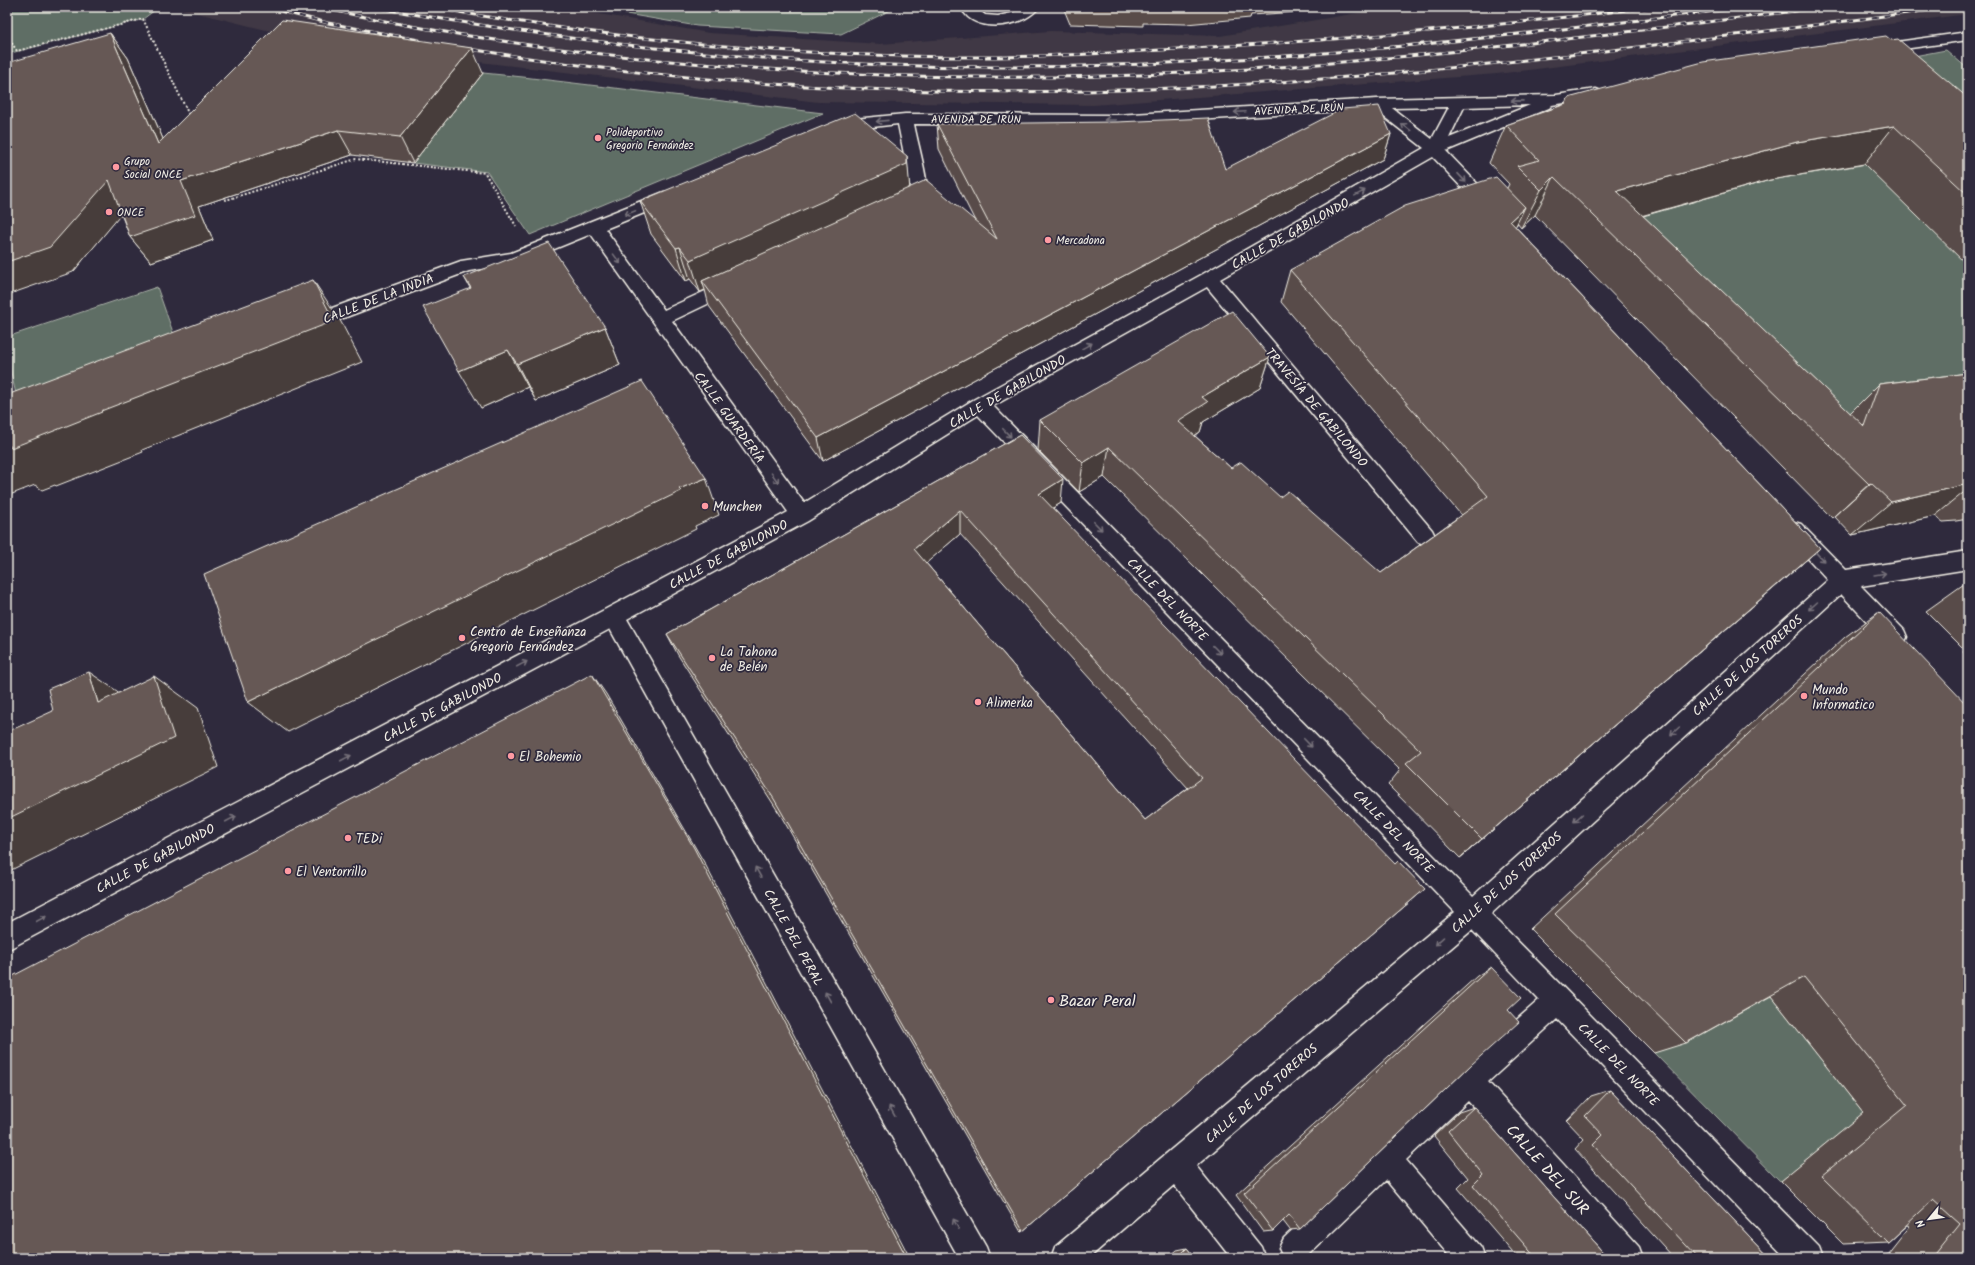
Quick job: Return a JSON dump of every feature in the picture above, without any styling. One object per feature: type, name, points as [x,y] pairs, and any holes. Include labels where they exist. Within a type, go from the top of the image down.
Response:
[{"type":"street","points":[[967,7],[976,15],[997,20],[1019,17],[1032,7]]},
{"type":"street","points":[[1860,51],[1968,36]]},
{"type":"street","points":[[1875,49],[1892,64]]},
{"type":"street","name":"AVENIDA DE IRÚN","points":[[822,134],[844,125],[905,119],[1116,120],[1377,104],[1556,100],[1611,91]]},
{"type":"street","name":"AVENIDA DE IRÚN","points":[[1435,149],[1556,100]]},
{"type":"street","points":[[1435,149],[1459,102]]},
{"type":"street","points":[[1377,104],[1435,149],[1500,218]]},
{"type":"street","points":[[890,214],[919,201],[919,189],[905,119]]},
{"type":"street","name":"CALLE DE GABILONDO","points":[[7,937],[614,616],[801,515],[980,405],[1209,278],[1435,149]]},
{"type":"street","points":[[595,227],[682,191]]},
{"type":"street","name":"CALLE DE LA INDIA","points":[[289,331],[467,265],[514,259],[595,227]]},
{"type":"street","name":"CALLE GUARDERÍA","points":[[595,227],[801,515]]},
{"type":"street","name":"TRAVESÍA DE GABILONDO","points":[[1209,278],[1425,536]]},
{"type":"street","points":[[660,319],[746,279]]},
{"type":"street","name":"CALLE DEL NORTE","points":[[980,405],[1807,1258]]},
{"type":"street","points":[[1782,517],[1908,649]]},
{"type":"street","points":[[1842,580],[1968,560]]},
{"type":"street","name":"CALLE DE LOS TOREROS","points":[[1066,1258],[1473,912],[1842,580]]},
{"type":"street","name":"CALLE DEL PERAL","points":[[614,616],[975,1258]]},
{"type":"street","points":[[1293,1255],[1387,1159],[1469,1081],[1557,1001]]},
{"type":"street","name":"CALLE DEL SUR","points":[[1469,1081],[1628,1258]]},
{"type":"street","points":[[1387,1159],[1470,1258]]},
{"type":"street","points":[[1177,1165],[1250,1258]]},
{"type":"path","points":[[7,36],[17,51],[143,19],[191,118]]},
{"type":"path","points":[[223,193],[226,200],[356,159],[485,173],[532,252]]},
{"type":"shaded area","points":[[173,7],[559,7],[709,33],[880,44],[1051,31],[1220,36],[1394,7],[1968,7],[1968,14],[1497,74],[1093,105],[818,102],[403,53],[303,39]]},
{"type":"green space","points":[[7,7],[159,7],[143,19],[7,54],[7,38],[13,45],[7,35]]},
{"type":"green space","points":[[585,7],[897,7],[841,34],[697,26]]},
{"type":"green space","points":[[1946,50],[1968,69],[1968,121],[1914,56]]},
{"type":"green space","name":"Polideportivo Gregorio Fernández","points":[[483,73],[823,113],[530,235],[487,172],[413,163]]},
{"type":"green space","points":[[1947,151],[1968,266],[1968,403],[1848,419],[1634,218],[1770,180]]},
{"type":"green space","points":[[157,287],[181,355],[21,416],[7,355],[7,337]]},
{"type":"green space","points":[[1767,991],[1863,1113],[1780,1181],[1654,1053]]},
{"type":"building","points":[[282,20],[472,48],[400,137],[338,130],[181,181],[195,215],[130,237],[109,180],[50,247],[7,262],[7,63],[110,33],[158,144]]},
{"type":"building","points":[[1886,36],[1891,40],[1898,39],[1968,98],[1968,195],[1894,126],[1797,142],[1617,191],[1864,426],[1879,384],[1968,373],[1968,484],[1891,502],[1871,483],[1869,484],[1554,177],[1541,190],[1517,166],[1539,160],[1506,125],[1566,104],[1568,98],[1703,62]]},
{"type":"building","points":[[1379,106],[1391,134],[818,438],[702,281],[924,181],[925,179],[997,239],[937,124],[1117,122],[1208,118],[1225,169],[1342,109]]},
{"type":"building","points":[[855,113],[907,156],[907,164],[690,260],[680,247],[676,248],[640,201]]},
{"type":"building","points":[[1496,177],[1525,207],[1510,221],[1820,548],[1482,839],[1406,763],[1421,751],[1109,447],[1083,463],[1040,420],[1232,311],[1270,357],[1202,397],[1208,402],[1178,421],[1231,468],[1241,462],[1280,497],[1288,491],[1381,573],[1488,496],[1290,270],[1405,206]]},
{"type":"building","points":[[549,243],[605,327],[517,364],[508,350],[459,371],[423,307],[471,288],[464,277]]},
{"type":"building","points":[[313,280],[334,321],[101,411],[102,412],[11,448],[11,446],[7,448],[7,395]]},
{"type":"building","points":[[642,381],[706,478],[679,489],[681,491],[248,702],[204,574]]},
{"type":"building","points":[[1020,435],[1063,479],[1039,494],[1395,864],[1398,861],[1425,889],[1023,1231],[774,799],[667,634]],"holes":[[[960,510],[1202,778],[1145,820],[914,549]]]},
{"type":"building","points":[[1879,612],[1968,706],[1968,1258],[1931,1258],[1959,1223],[1933,1200],[1888,1242],[1821,1176],[1907,1105],[1804,977],[1686,1043],[1555,914]]},
{"type":"building","points":[[89,672],[98,703],[154,676],[174,738],[7,819],[7,732],[53,711],[48,689]]},
{"type":"building","points":[[592,674],[694,848],[907,1258],[7,1258],[7,979]]},
{"type":"building","points":[[1491,967],[1521,998],[1508,1010],[1519,1022],[1472,1064],[1300,1229],[1289,1215],[1273,1231],[1244,1193]]},
{"type":"building","points":[[1610,1090],[1770,1258],[1698,1258],[1593,1145],[1603,1135],[1585,1116]]},
{"type":"building","points":[[1474,1107],[1608,1258],[1536,1258],[1473,1185],[1483,1175],[1448,1131]]},
{"type":"building","points":[[1187,1248],[1195,1258],[1177,1258]]},
{"type":"railway","points":[[264,7],[328,23],[419,40]]},
{"type":"railway","points":[[319,7],[414,27],[606,55],[763,69],[942,77],[1062,77],[1182,73],[1344,62],[1505,46],[1826,7]]},
{"type":"railway","points":[[373,7],[527,32],[682,51],[838,63],[994,67],[1088,66],[1277,57],[1465,40],[1747,7]]},
{"type":"railway","points":[[430,7],[559,28],[689,43],[820,53],[951,57],[1041,56],[1250,45],[1365,37],[1652,7]]},
{"type":"railway","points":[[462,48],[607,69],[709,79],[816,87],[978,92],[1085,91],[1303,81],[1412,72],[1629,48],[1954,7]]},
{"type":"place","name":"Polideportivo Gregorio Fernández","points":[[598,138]]},
{"type":"place","name":"Grupo Social ONCE","points":[[116,167]]},
{"type":"place","name":"ONCE","points":[[109,212]]},
{"type":"place","name":"Mercadona","points":[[1048,240]]},
{"type":"place","name":"Munchen","points":[[705,506]]},
{"type":"place","name":"Centro de Enseñanza Gregorio Fernández","points":[[462,638]]},
{"type":"place","name":"La Tahona de Belén","points":[[712,658]]},
{"type":"place","name":"Mundo Informatico","points":[[1804,696]]},
{"type":"place","name":"Alimerka","points":[[978,702]]},
{"type":"place","name":"El Bohemio","points":[[511,756]]},
{"type":"place","name":"TEDi","points":[[348,838]]},
{"type":"place","name":"El Ventorrillo","points":[[288,871]]},
{"type":"place","name":"Bazar Peral","points":[[1051,1000]]}]
